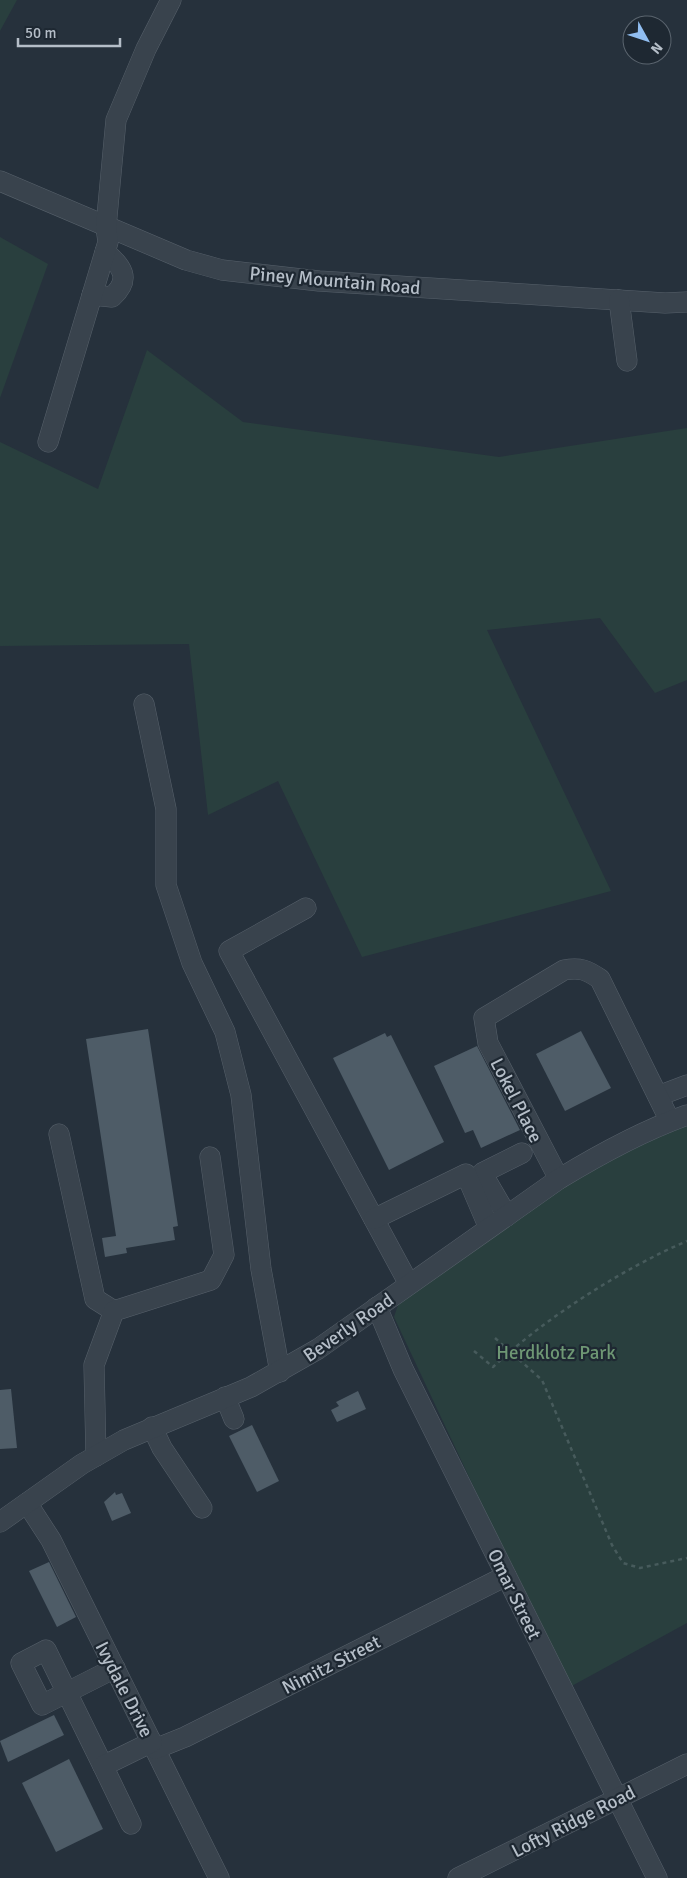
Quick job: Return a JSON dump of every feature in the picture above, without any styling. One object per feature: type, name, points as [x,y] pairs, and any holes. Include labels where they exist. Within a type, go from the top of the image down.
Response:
[{"type":"street","points":[[48,442],[108,242],[106,227],[116,120],[146,49],[171,0]]},
{"type":"street","name":"Piney Mountain Road","points":[[0,181],[186,260],[243,273],[319,281],[619,300],[687,302]]},
{"type":"street","points":[[619,300],[627,361]]},
{"type":"street","points":[[144,704],[166,809],[166,885],[192,963],[225,1032],[240,1095],[261,1269],[280,1372]]},
{"type":"street","points":[[306,908],[229,951],[409,1284]]},
{"type":"street","name":"Lokel Place","points":[[559,1179],[488,1043],[484,1018],[564,970],[577,967],[588,970],[600,980],[658,1096]]},
{"type":"street","points":[[679,1118],[658,1096],[687,1084]]},
{"type":"street","name":"Beverly Road","points":[[0,1522],[96,1456],[152,1427],[280,1372],[318,1350],[559,1179],[588,1161],[679,1118]]},
{"type":"street","points":[[59,1134],[95,1299],[114,1311],[211,1280],[224,1255],[210,1157]]},
{"type":"street","points":[[507,1216],[482,1173],[522,1153]]},
{"type":"street","points":[[374,1219],[466,1174],[489,1228]]},
{"type":"street","name":"Omar Street","points":[[377,1307],[403,1368],[657,1878]]},
{"type":"street","points":[[96,1456],[94,1365],[114,1311]]},
{"type":"street","points":[[225,1397],[234,1419]]},
{"type":"street","points":[[152,1427],[162,1448],[202,1508]]},
{"type":"street","name":"Ivydale Drive","points":[[26,1503],[51,1540],[219,1878]]},
{"type":"street","name":"Nimitz Street","points":[[103,1766],[153,1745],[185,1737],[506,1576]]},
{"type":"street","points":[[115,1668],[67,1692],[130,1824]]},
{"type":"street","name":"Lofty Ridge Road","points":[[458,1878],[687,1764]]},
{"type":"path","points":[[474,1351],[493,1367],[510,1351],[554,1318],[613,1280],[663,1251],[687,1240]]},
{"type":"path","points":[[495,1338],[542,1380],[612,1545],[623,1563],[640,1568],[687,1558]]},
{"type":"green space","points":[[0,0],[17,0],[0,31]]},
{"type":"green space","points":[[0,237],[48,264],[0,398]]},
{"type":"green space","points":[[147,350],[243,422],[499,457],[687,428],[687,680],[655,693],[600,618],[487,630],[611,891],[362,957],[278,781],[208,815],[189,644],[0,646],[0,442],[98,489]]},
{"type":"green space","name":"Herdklotz Park","points":[[687,1126],[687,1623],[568,1688],[394,1317],[400,1299],[574,1181],[648,1142]]},
{"type":"building","points":[[148,1029],[178,1226],[173,1227],[175,1240],[126,1248],[127,1253],[105,1257],[102,1238],[116,1236],[86,1039]]},
{"type":"building","points":[[581,1031],[611,1088],[565,1111],[536,1054]]},
{"type":"building","points":[[385,1033],[387,1037],[391,1035],[444,1142],[389,1170],[333,1058]]},
{"type":"building","points":[[477,1046],[520,1130],[481,1148],[473,1130],[465,1133],[434,1066]]},
{"type":"building","points":[[11,1389],[17,1448],[0,1449],[0,1390]]},
{"type":"building","points":[[358,1391],[366,1409],[337,1422],[331,1410],[339,1406],[336,1402]]},
{"type":"building","points":[[252,1425],[279,1481],[257,1492],[229,1436]]},
{"type":"building","points":[[115,1492],[116,1495],[122,1493],[131,1513],[112,1521],[104,1502]]},
{"type":"building","points":[[49,1562],[76,1617],[57,1627],[29,1571]]},
{"type":"building","points":[[54,1715],[64,1735],[8,1762],[0,1741]]},
{"type":"building","points":[[69,1759],[103,1829],[56,1852],[22,1783]]}]
